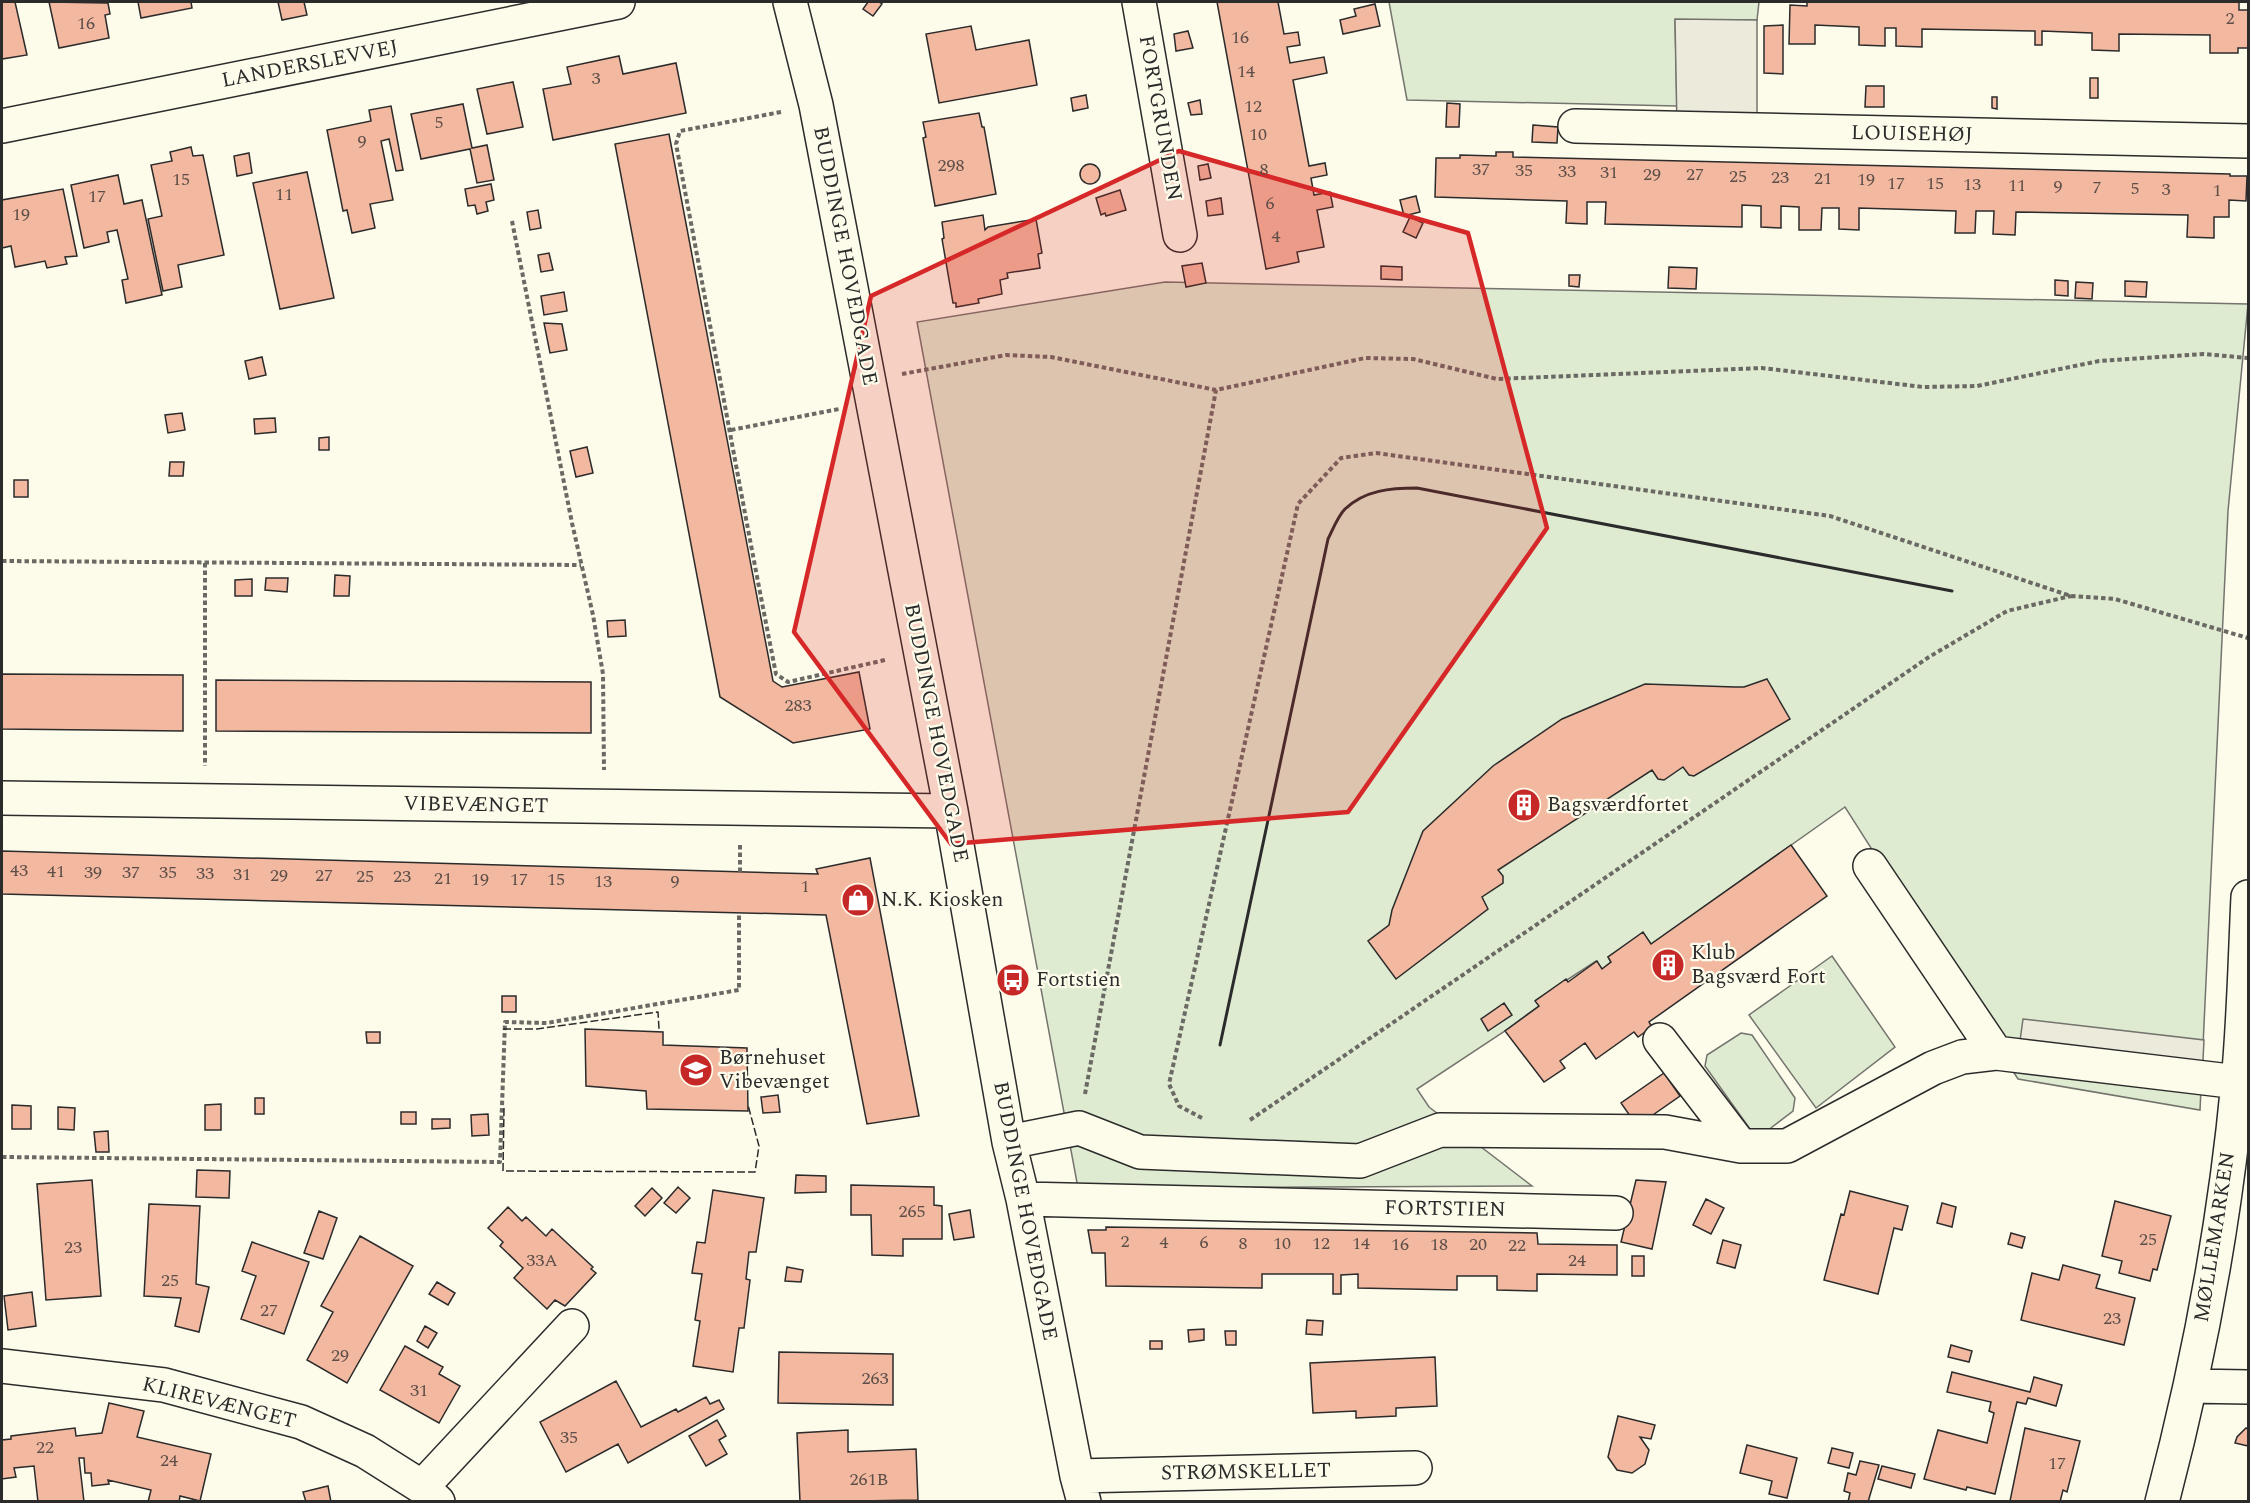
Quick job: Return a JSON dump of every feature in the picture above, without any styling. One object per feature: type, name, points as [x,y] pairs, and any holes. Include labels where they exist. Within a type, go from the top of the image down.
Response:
[{"type":"street","name":"LANDERSLEVVEJ","points":[[2,126],[618,2]]},
{"type":"street","name":"BUDDINGE HOVEDGADE","points":[[790,2],[816,105],[951,811],[1009,1142],[1023,1199],[1080,1489]]},
{"type":"street","name":"FORTGRUNDEN","points":[[1139,2],[1180,235]]},
{"type":"street","name":"LOUISEHØJ","points":[[1575,126],[2248,141]]},
{"type":"street","name":"VIBEVÆNGET","points":[[2,798],[951,811]]},
{"type":"street","points":[[1870,866],[1996,1053]]},
{"type":"street","name":"MØLLEMARKEN","points":[[2162,1502],[2190,1386],[2218,1238],[2238,1083],[2248,897]]},
{"type":"street","points":[[1660,1040],[1740,1146]]},
{"type":"street","points":[[1009,1142],[1079,1128],[1140,1152],[1360,1161],[1440,1131],[1665,1132],[1740,1146],[1787,1146],[1933,1068],[1962,1057],[1996,1053],[2238,1083]]},
{"type":"street","name":"FORTSTIEN","points":[[1023,1199],[1616,1213]]},
{"type":"street","name":"KLIREVÆNGET","points":[[2,1366],[164,1385],[300,1422],[365,1451],[430,1494],[572,1326]]},
{"type":"street","points":[[2190,1386],[2248,1387]]},
{"type":"street","name":"STRØMSKELLET","points":[[1080,1489],[1415,1468]]},
{"type":"path","points":[[816,105],[680,131],[676,144],[731,430],[745,518],[776,674],[788,682],[921,652]]},
{"type":"path","points":[[512,221],[593,615],[603,674],[603,807]]},
{"type":"path","points":[[731,430],[1006,355],[1051,357],[1216,390],[1365,358],[1413,359],[1497,379],[1762,368],[1923,387],[1977,386],[2099,361],[2204,354],[2248,358]]},
{"type":"path","points":[[1079,1128],[1216,390]]},
{"type":"path","points":[[1206,1120],[1179,1106],[1169,1084],[1298,504],[1341,458],[1376,453],[1830,516],[2071,596],[2115,600],[2248,638]]},
{"type":"path","points":[[2,561],[581,565]]},
{"type":"path","points":[[205,562],[205,801]]},
{"type":"path","points":[[1245,1124],[1929,657],[2007,611],[2071,596]]},
{"type":"path","points":[[2,1157],[500,1162],[505,1022],[547,1023],[739,990],[739,913]]},
{"type":"highlighted area","points":[[1179,151],[1468,233],[1547,528],[1348,812],[951,844],[794,632],[871,296]]},
{"type":"green space","points":[[1389,2],[1759,2],[1757,20],[1675,20],[1677,106],[1407,100]]},
{"type":"green space","points":[[1165,282],[2248,304],[2228,511],[2200,1110],[2018,1079],[1845,807],[1651,944],[1643,933],[1608,957],[1611,962],[1602,969],[1596,961],[1536,1000],[1539,1006],[1417,1089],[1429,1107],[1532,1186],[1078,1188],[917,322]]},
{"type":"green space","points":[[1832,956],[1895,1047],[1816,1108],[1749,1015]]},
{"type":"green space","points":[[1741,1033],[1752,1035],[1795,1098],[1793,1111],[1763,1134],[1750,1129],[1705,1066],[1707,1055]]},
{"type":"shaded area","points":[[1675,19],[1757,20],[1757,130],[1677,129]]},
{"type":"shaded area","points":[[2023,1019],[2204,1040],[2202,1079],[2018,1055]]},
{"type":"building","points":[[2,2],[15,2],[27,55],[2,59]]},
{"type":"building","points":[[49,2],[108,3],[110,14],[105,15],[109,38],[59,48]]},
{"type":"building","points":[[138,2],[191,2],[192,8],[141,18]]},
{"type":"building","points":[[278,2],[304,2],[307,15],[282,20]]},
{"type":"building","points":[[868,2],[882,4],[873,16],[863,9]]},
{"type":"building","points":[[1217,2],[1278,2],[1284,34],[1298,32],[1300,45],[1287,47],[1290,63],[1324,57],[1327,73],[1293,80],[1309,166],[1325,163],[1327,175],[1311,178],[1314,195],[1330,192],[1333,207],[1317,210],[1324,247],[1297,252],[1299,262],[1266,269]]},
{"type":"building","points":[[1807,2],[2239,2],[2239,10],[2248,10],[2248,48],[2238,48],[2238,53],[2210,53],[2210,35],[2119,34],[2119,51],[2092,50],[2092,33],[2042,31],[2042,45],[2035,45],[2035,31],[1922,29],[1922,47],[1896,46],[1896,28],[1885,28],[1885,46],[1859,45],[1859,27],[1815,25],[1815,44],[1789,44],[1790,5],[1807,6]]},
{"type":"building","points":[[1375,4],[1380,26],[1343,34],[1340,20],[1356,16],[1354,9]]},
{"type":"building","points":[[1783,25],[1783,74],[1764,73],[1764,26]]},
{"type":"building","points":[[971,26],[976,50],[1029,40],[1037,85],[939,103],[926,34]]},
{"type":"building","points":[[1188,31],[1193,48],[1176,51],[1174,34]]},
{"type":"building","points":[[619,56],[623,74],[676,63],[686,113],[553,140],[543,89],[571,84],[567,67]]},
{"type":"building","points":[[2090,78],[2098,78],[2098,98],[2090,98]]},
{"type":"building","points":[[513,82],[523,127],[487,134],[477,89]]},
{"type":"building","points":[[1866,86],[1884,86],[1884,107],[1865,107]]},
{"type":"building","points":[[1086,95],[1088,108],[1073,111],[1071,98]]},
{"type":"building","points":[[1992,97],[1997,97],[1997,109],[1992,108]]},
{"type":"building","points":[[1200,100],[1202,114],[1191,115],[1188,103]]},
{"type":"building","points":[[1447,103],[1460,104],[1459,127],[1446,127]]},
{"type":"building","points":[[463,104],[472,148],[487,145],[494,180],[477,183],[470,149],[421,159],[411,114]]},
{"type":"building","points":[[391,106],[403,170],[396,171],[389,139],[381,141],[393,200],[370,204],[375,228],[352,233],[347,210],[343,211],[327,130],[371,121],[369,110]]},
{"type":"building","points":[[979,113],[982,127],[984,127],[996,194],[935,206],[923,138],[926,137],[923,122]]},
{"type":"building","points":[[1533,125],[1558,127],[1557,143],[1532,142]]},
{"type":"building","points":[[669,134],[773,681],[782,687],[859,672],[870,729],[793,743],[720,697],[615,144]]},
{"type":"building","points":[[191,147],[193,156],[203,155],[224,255],[178,265],[182,287],[163,291],[148,219],[162,216],[151,165],[172,161],[170,152]]},
{"type":"building","points":[[1496,152],[1513,152],[1513,157],[2230,174],[2230,176],[2247,176],[2246,201],[2229,200],[2229,217],[2214,217],[2214,238],[2187,237],[2188,215],[2016,212],[2015,235],[1993,234],[1994,211],[1976,211],[1975,233],[1955,233],[1956,211],[1859,208],[1859,230],[1839,229],[1839,208],[1822,208],[1821,230],[1799,230],[1799,207],[1781,206],[1781,228],[1761,227],[1761,206],[1742,205],[1742,227],[1605,224],[1606,202],[1587,202],[1587,224],[1566,223],[1567,201],[1435,197],[1436,158],[1460,158],[1460,155],[1496,156]]},
{"type":"building","points":[[249,153],[252,173],[237,176],[234,156]]},
{"type":"building","points":[[1086,164],[1094,164],[1100,170],[1100,178],[1094,184],[1086,184],[1080,178],[1080,170]]},
{"type":"building","points":[[1208,164],[1211,178],[1200,180],[1198,166]]},
{"type":"building","points":[[307,172],[334,298],[280,309],[253,183]]},
{"type":"building","points":[[118,175],[124,204],[142,200],[162,295],[126,303],[122,280],[128,279],[117,230],[107,232],[109,242],[84,248],[71,185]]},
{"type":"building","points":[[491,184],[494,200],[486,202],[488,211],[477,214],[475,205],[468,206],[465,189]]},
{"type":"building","points":[[63,189],[77,256],[65,257],[67,264],[47,268],[45,261],[15,267],[11,246],[2,248],[2,200]]},
{"type":"building","points":[[1120,190],[1126,210],[1106,216],[1105,213],[1101,215],[1096,198]]},
{"type":"building","points":[[1416,196],[1420,212],[1404,216],[1400,200]]},
{"type":"building","points":[[1221,198],[1223,214],[1208,216],[1206,201]]},
{"type":"building","points":[[538,210],[541,228],[530,230],[527,212]]},
{"type":"building","points":[[983,215],[985,230],[988,227],[1036,219],[1042,253],[1038,254],[1040,268],[1007,273],[1008,278],[1000,280],[1002,294],[978,299],[979,303],[956,307],[956,303],[953,303],[942,239],[944,238],[942,222]]},
{"type":"building","points":[[1410,217],[1423,223],[1416,238],[1403,232]]},
{"type":"building","points":[[549,253],[553,270],[541,272],[538,255]]},
{"type":"building","points":[[1202,263],[1206,283],[1186,287],[1182,266]]},
{"type":"building","points":[[1381,266],[1402,267],[1402,280],[1381,279]]},
{"type":"building","points":[[1669,267],[1697,268],[1696,289],[1668,288]]},
{"type":"building","points":[[1569,275],[1580,275],[1579,287],[1569,286]]},
{"type":"building","points":[[2055,280],[2068,281],[2068,296],[2055,295]]},
{"type":"building","points":[[2125,281],[2147,282],[2146,297],[2125,296]]},
{"type":"building","points":[[2076,282],[2093,283],[2092,299],[2075,298]]},
{"type":"building","points":[[564,292],[567,311],[544,315],[541,296]]},
{"type":"building","points":[[544,323],[562,324],[567,350],[550,353]]},
{"type":"building","points":[[262,357],[266,375],[249,379],[245,361]]},
{"type":"building","points":[[182,413],[185,430],[168,433],[165,415]]},
{"type":"building","points":[[275,418],[276,432],[255,434],[254,419]]},
{"type":"building","points":[[329,437],[329,450],[319,450],[319,438]]},
{"type":"building","points":[[587,447],[593,473],[576,477],[570,451]]},
{"type":"building","points":[[170,462],[184,462],[183,476],[169,476]]},
{"type":"building","points":[[14,480],[28,480],[28,497],[14,497]]},
{"type":"building","points":[[335,575],[350,576],[349,596],[334,596]]},
{"type":"building","points":[[266,578],[288,578],[287,592],[265,590]]},
{"type":"building","points":[[252,579],[252,596],[235,596],[235,580]]},
{"type":"building","points":[[625,620],[626,636],[608,637],[607,621]]},
{"type":"building","points":[[2,674],[183,675],[183,731],[2,729]]},
{"type":"building","name":"Bagsværdfortet","points":[[1767,679],[1790,719],[1694,776],[1689,775],[1683,767],[1664,780],[1658,779],[1652,770],[1498,870],[1503,876],[1503,883],[1482,897],[1488,909],[1396,979],[1368,941],[1389,925],[1392,910],[1423,831],[1493,766],[1562,719],[1645,684],[1744,687]]},
{"type":"building","points":[[216,680],[591,682],[591,733],[216,731]]},
{"type":"building","name":"Klub Bagsværd Fort","points":[[1791,845],[1827,896],[1649,1022],[1652,1027],[1638,1037],[1634,1032],[1596,1059],[1585,1043],[1560,1061],[1565,1068],[1544,1082],[1505,1031],[1539,1006],[1535,1001],[1566,979],[1568,982],[1597,961],[1602,969],[1611,962],[1608,957],[1643,932],[1651,944]]},
{"type":"building","points":[[2,851],[818,874],[816,869],[870,858],[919,1116],[867,1124],[826,915],[2,894]]},
{"type":"building","points":[[502,996],[516,996],[516,1012],[502,1012]]},
{"type":"building","points":[[1504,1003],[1512,1015],[1488,1031],[1481,1019]]},
{"type":"building","points":[[585,1029],[663,1032],[663,1045],[747,1048],[748,1111],[647,1109],[646,1091],[586,1086]]},
{"type":"building","points":[[366,1032],[380,1032],[380,1043],[367,1043]]},
{"type":"building","points":[[1664,1073],[1680,1096],[1637,1126],[1621,1103]]},
{"type":"building","points":[[778,1095],[780,1112],[763,1113],[761,1097]]},
{"type":"building","points":[[255,1098],[264,1098],[264,1114],[255,1114]]},
{"type":"building","points":[[221,1104],[221,1130],[205,1130],[205,1105]]},
{"type":"building","points":[[12,1105],[31,1106],[31,1129],[12,1129]]},
{"type":"building","points":[[58,1107],[75,1108],[74,1130],[58,1129]]},
{"type":"building","points":[[401,1112],[416,1112],[416,1124],[401,1124]]},
{"type":"building","points":[[488,1114],[489,1135],[472,1136],[471,1115]]},
{"type":"building","points":[[432,1119],[450,1119],[450,1128],[432,1129]]},
{"type":"building","points":[[108,1131],[109,1152],[96,1152],[94,1132]]},
{"type":"building","points":[[197,1170],[230,1171],[229,1198],[196,1197]]},
{"type":"building","points":[[796,1175],[826,1176],[826,1192],[795,1193]]},
{"type":"building","points":[[92,1180],[101,1296],[46,1300],[37,1184]]},
{"type":"building","points":[[1636,1180],[1666,1182],[1652,1249],[1621,1242]]},
{"type":"building","points":[[851,1185],[934,1187],[934,1205],[942,1206],[942,1239],[903,1239],[903,1256],[872,1255],[871,1215],[851,1215]]},
{"type":"building","points":[[678,1187],[690,1198],[676,1213],[664,1203]]},
{"type":"building","points":[[652,1188],[662,1198],[645,1216],[635,1206]]},
{"type":"building","points":[[713,1190],[764,1198],[756,1252],[749,1252],[746,1279],[750,1280],[744,1328],[739,1328],[733,1372],[693,1366],[700,1321],[695,1320],[702,1274],[692,1273],[697,1242],[705,1243]]},
{"type":"building","points":[[1850,1191],[1908,1206],[1902,1230],[1894,1228],[1878,1294],[1824,1280],[1841,1214],[1844,1215]]},
{"type":"building","points":[[1706,1199],[1724,1208],[1711,1234],[1693,1225]]},
{"type":"building","points":[[2115,1201],[2171,1216],[2157,1270],[2153,1269],[2150,1281],[2119,1273],[2122,1261],[2102,1256]]},
{"type":"building","points":[[1942,1203],[1956,1207],[1952,1227],[1937,1223]]},
{"type":"building","points":[[149,1204],[200,1206],[196,1284],[209,1287],[199,1332],[175,1326],[181,1298],[144,1296]]},
{"type":"building","points":[[508,1207],[522,1221],[526,1217],[546,1236],[552,1229],[593,1267],[591,1269],[596,1273],[565,1306],[555,1300],[547,1309],[514,1278],[523,1268],[500,1246],[503,1242],[488,1228]]},
{"type":"building","points":[[970,1210],[974,1237],[954,1240],[949,1214]]},
{"type":"building","points":[[319,1211],[337,1218],[323,1259],[304,1253]]},
{"type":"building","points":[[1106,1227],[1537,1233],[1538,1244],[1617,1245],[1617,1275],[1537,1274],[1537,1291],[1497,1290],[1497,1276],[1457,1276],[1457,1290],[1358,1288],[1358,1274],[1341,1275],[1341,1294],[1333,1294],[1333,1274],[1262,1274],[1262,1288],[1106,1286],[1105,1253],[1092,1253],[1088,1230],[1106,1230]]},
{"type":"building","points":[[2011,1233],[2025,1237],[2022,1248],[2008,1244]]},
{"type":"building","points":[[360,1236],[413,1266],[347,1383],[307,1360],[333,1312],[321,1306]]},
{"type":"building","points":[[1723,1240],[1741,1245],[1735,1268],[1717,1263]]},
{"type":"building","points":[[252,1242],[309,1262],[284,1334],[241,1319],[256,1276],[242,1271]]},
{"type":"building","points":[[1632,1256],[1644,1256],[1644,1276],[1632,1276]]},
{"type":"building","points":[[2063,1265],[2100,1275],[2096,1288],[2135,1298],[2124,1345],[2021,1320],[2032,1273],[2059,1280]]},
{"type":"building","points":[[787,1267],[803,1270],[801,1282],[785,1281]]},
{"type":"building","points":[[437,1282],[455,1293],[448,1305],[429,1294]]},
{"type":"building","points":[[32,1292],[36,1326],[8,1330],[4,1296]]},
{"type":"building","points":[[1307,1320],[1323,1321],[1322,1335],[1306,1334]]},
{"type":"building","points":[[425,1326],[437,1333],[428,1348],[417,1341]]},
{"type":"building","points":[[1204,1329],[1204,1340],[1189,1342],[1188,1330]]},
{"type":"building","points":[[1225,1331],[1236,1331],[1236,1345],[1226,1345]]},
{"type":"building","points":[[1150,1341],[1162,1341],[1162,1349],[1150,1349]]},
{"type":"building","points":[[1951,1345],[1972,1351],[1969,1362],[1948,1357]]},
{"type":"building","points":[[405,1346],[443,1367],[439,1374],[460,1386],[439,1423],[380,1390]]},
{"type":"building","points":[[779,1352],[893,1354],[893,1405],[778,1403]]},
{"type":"building","points":[[1435,1357],[1437,1406],[1396,1408],[1396,1416],[1356,1418],[1356,1411],[1313,1413],[1310,1363]]},
{"type":"building","points":[[1952,1372],[2030,1392],[2034,1377],[2062,1385],[2056,1406],[2028,1398],[2026,1404],[2017,1402],[1995,1494],[1967,1487],[1966,1490],[1924,1479],[1938,1430],[1987,1443],[1994,1413],[1989,1411],[1991,1402],[1947,1392]]},
{"type":"building","points":[[616,1381],[641,1427],[676,1409],[678,1412],[706,1397],[710,1404],[719,1400],[724,1409],[628,1463],[618,1444],[566,1472],[540,1422]]},
{"type":"building","points":[[109,1403],[144,1411],[137,1437],[211,1454],[200,1501],[180,1496],[179,1502],[148,1502],[151,1490],[108,1480],[109,1484],[92,1486],[91,1473],[85,1473],[84,1458],[79,1458],[84,1502],[38,1502],[34,1466],[14,1468],[16,1477],[2,1479],[2,1440],[11,1439],[11,1436],[75,1428],[76,1436],[102,1433]]},
{"type":"building","points":[[1618,1416],[1655,1425],[1651,1439],[1640,1437],[1649,1450],[1645,1464],[1632,1473],[1617,1470],[1608,1457]]},
{"type":"building","points":[[717,1420],[726,1436],[719,1440],[727,1454],[706,1466],[689,1436]]},
{"type":"building","points":[[2025,1428],[2080,1441],[2067,1492],[2063,1490],[2060,1502],[2010,1501]]},
{"type":"building","points":[[2246,1428],[2248,1429],[2248,1446],[2235,1443],[2237,1437]]},
{"type":"building","points":[[848,1430],[848,1452],[916,1449],[918,1500],[800,1502],[797,1433]]},
{"type":"building","points":[[1747,1445],[1797,1458],[1787,1498],[1769,1494],[1772,1481],[1740,1473]]},
{"type":"building","points":[[1832,1448],[1853,1453],[1849,1468],[1828,1463]]},
{"type":"building","points":[[1860,1461],[1879,1465],[1868,1502],[1848,1502],[1850,1493],[1844,1491],[1848,1473],[1856,1475]]},
{"type":"building","points":[[1882,1466],[1915,1474],[1911,1488],[1878,1479]]},
{"type":"building","points":[[328,1486],[331,1502],[306,1502],[303,1492]]},
{"type":"fence","points":[[504,1030],[537,1029],[658,1012],[659,1029]]},
{"type":"fence","points":[[504,1108],[503,1171],[755,1172],[759,1146],[748,1105]]},
{"type":"wall","points":[[1220,1045],[1328,539],[1340,515],[1361,498],[1379,491],[1417,488],[1952,591]]},
{"type":"place","name":"Bagsværdfortet","points":[[1524,805]]},
{"type":"place","name":"N.K. Kiosken","points":[[858,900]]},
{"type":"place","name":"Klub Bagsværd Fort","points":[[1668,965]]},
{"type":"place","name":"Fortstien","points":[[1013,980]]},
{"type":"place","name":"Børnehuset Vibevænget","points":[[696,1070]]}]
